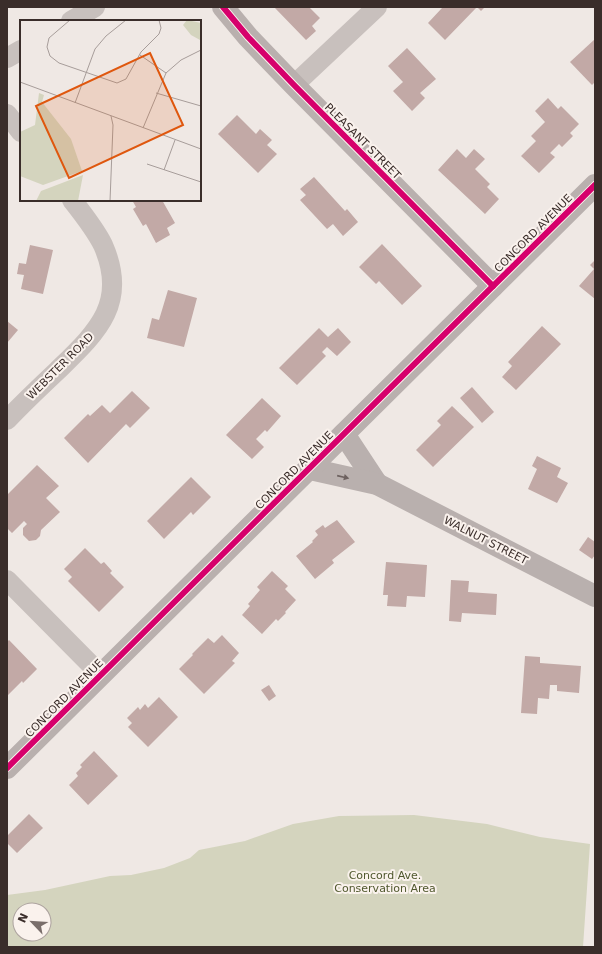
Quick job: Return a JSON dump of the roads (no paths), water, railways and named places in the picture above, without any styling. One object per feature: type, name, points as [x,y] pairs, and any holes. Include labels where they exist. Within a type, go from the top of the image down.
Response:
[{"type":"main road","name":"PLEASANT STREET","points":[[223,7],[248,38],[493,286]]},
{"type":"main road","name":"CONCORD AVENUE","points":[[7,768],[595,185]]},
{"type":"main road","name":"WALNUT STREET","points":[[344,434],[377,484]]},
{"type":"main road","name":"WALNUT STREET","points":[[310,469],[377,484],[595,596]]},
{"type":"street","points":[[73,20],[95,7]]},
{"type":"street","points":[[294,85],[377,7]]},
{"type":"street","points":[[7,58],[20,51]]},
{"type":"street","points":[[7,114],[20,131]]},
{"type":"street","name":"WEBSTER ROAD","points":[[7,420],[89,339],[103,319],[111,300],[112,275],[106,253],[94,228],[73,201]]},
{"type":"street","points":[[7,580],[101,675]]},
{"type":"park label","name":"Concord Ave. Conservation Area","points":[[385,881]]}]
